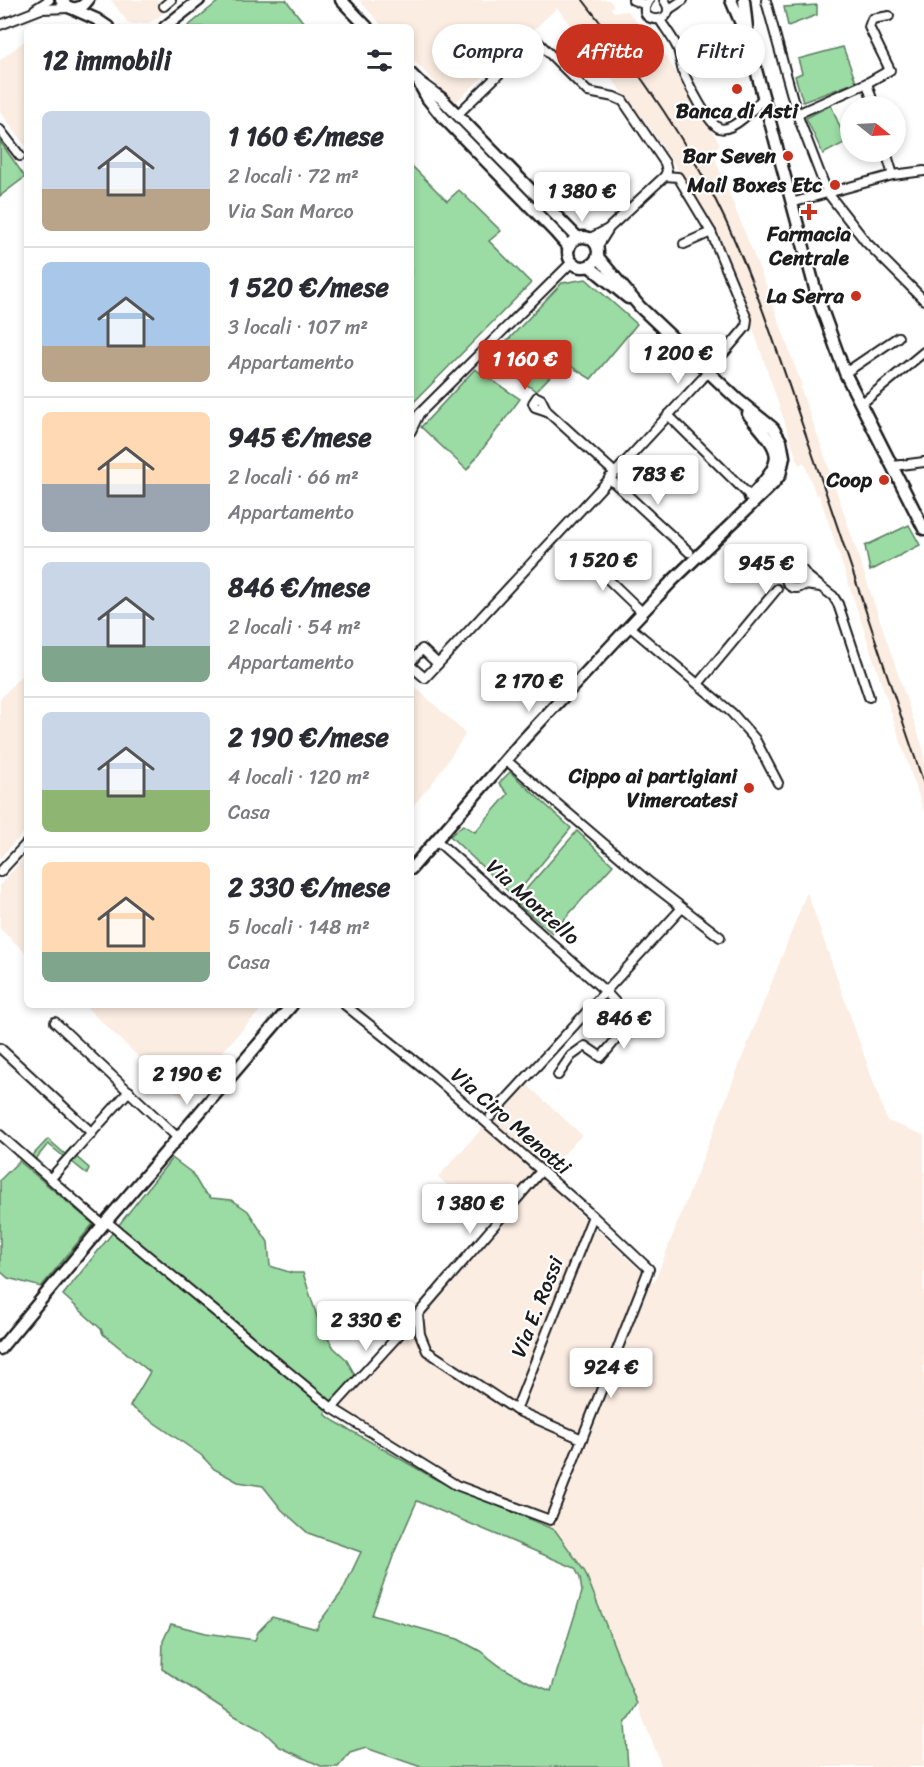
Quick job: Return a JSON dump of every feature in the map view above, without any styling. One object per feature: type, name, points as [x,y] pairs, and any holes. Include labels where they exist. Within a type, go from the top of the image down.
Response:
[{"type":"street","points":[[0,26],[49,0]]},
{"type":"street","points":[[28,13],[67,5],[82,7],[90,0],[104,24]]},
{"type":"street","points":[[164,6],[171,0]]},
{"type":"street","points":[[169,24],[199,0]]},
{"type":"street","points":[[341,0],[364,24]]},
{"type":"street","points":[[633,0],[648,3],[646,11],[649,17],[660,20],[677,48],[683,72],[710,120],[719,128],[727,128],[734,124],[754,110],[763,98]]},
{"type":"street","points":[[664,0],[668,10]]},
{"type":"street","points":[[660,20],[668,10],[683,0]]},
{"type":"street","points":[[731,0],[741,24]]},
{"type":"street","points":[[744,0],[746,24]]},
{"type":"street","points":[[766,1],[797,114],[827,192],[866,242],[924,300]]},
{"type":"street","points":[[67,5],[103,24]]},
{"type":"street","points":[[797,114],[867,83],[890,70],[870,27],[872,19],[889,16]]},
{"type":"street","points":[[415,78],[433,106],[569,248],[569,258],[579,267],[594,263],[595,247],[608,229],[665,176],[667,171],[665,163],[623,101],[588,92],[539,43],[528,46],[457,115]]},
{"type":"street","points":[[415,78],[438,95],[578,238],[595,247],[640,307]]},
{"type":"street","points":[[758,78],[817,296],[845,373],[924,529]]},
{"type":"street","points":[[867,83],[871,96]]},
{"type":"street","points":[[0,130],[20,156]]},
{"type":"street","points":[[889,162],[893,175]]},
{"type":"street","points":[[791,203],[893,175],[924,171]]},
{"type":"street","points":[[414,667],[425,678],[668,415],[747,324],[747,319],[711,232],[678,177],[665,176]]},
{"type":"street","points":[[684,244],[711,232]]},
{"type":"street","points":[[569,248],[578,238]]},
{"type":"street","points":[[414,425],[420,414],[572,262]]},
{"type":"street","points":[[414,866],[506,760],[642,612],[752,498],[773,484],[778,468],[783,447],[776,432],[707,372],[640,307],[609,285],[588,266]]},
{"type":"street","points":[[845,373],[898,337]]},
{"type":"street","points":[[861,404],[924,352]]},
{"type":"street","points":[[547,411],[689,552]]},
{"type":"street","points":[[668,415],[752,498]]},
{"type":"street","points":[[894,466],[924,462]]},
{"type":"street","points":[[581,553],[642,612]]},
{"type":"street","points":[[787,582],[787,572],[794,567],[803,570],[806,575],[833,596],[838,604],[869,697]]},
{"type":"street","points":[[804,585],[806,575]]},
{"type":"street","points":[[787,582],[795,588],[804,585],[821,587]]},
{"type":"street","points":[[698,684],[777,589],[787,582]]},
{"type":"street","points":[[629,626],[732,712],[755,739],[778,783]]},
{"type":"street","points":[[414,660],[422,650],[438,664]]},
{"type":"street","points":[[506,760],[682,908],[720,937]]},
{"type":"street","name":"Via Montello","points":[[436,840],[605,991],[623,1012],[620,1035],[601,1057],[585,1047],[571,1056],[558,1075]]},
{"type":"street","points":[[0,872],[24,846]]},
{"type":"street","points":[[491,1116],[682,908]]},
{"type":"street","points":[[0,1349],[289,1008]]},
{"type":"street","name":"Via Ciro Menotti","points":[[349,1008],[432,1075],[593,1216],[649,1269],[582,1439]]},
{"type":"street","points":[[55,1022],[178,1138]]},
{"type":"street","points":[[0,1048],[92,1133]]},
{"type":"street","points":[[51,1179],[129,1091]]},
{"type":"street","points":[[0,1135],[332,1408],[456,1485],[550,1520],[582,1439],[516,1410],[427,1351],[420,1334],[418,1314]]},
{"type":"street","points":[[332,1408],[418,1314],[541,1172]]},
{"type":"street","name":"Via E. Rossi","points":[[516,1410],[593,1216]]},
{"type":"shaded area","points":[[111,0],[179,0],[148,23],[129,24]]},
{"type":"shaded area","points":[[359,0],[609,0],[614,6],[611,8],[614,12],[628,11],[638,24],[569,24],[557,8],[540,24],[432,24],[432,78],[482,78],[455,103],[414,61],[414,24],[380,24]]},
{"type":"shaded area","points":[[24,41],[24,144],[0,111],[0,60]]},
{"type":"shaded area","points":[[664,54],[676,73],[676,78],[679,78],[720,144],[712,151],[766,285],[802,386],[800,387],[924,751],[924,812],[819,494],[816,495],[804,462],[799,465],[738,284],[718,237],[648,125],[611,78],[664,78]]},
{"type":"shaded area","points":[[24,672],[24,832],[0,858],[0,699]]},
{"type":"shaded area","points":[[414,686],[465,735],[434,781],[414,804]]},
{"type":"shaded area","points":[[24,857],[24,951],[0,929],[0,885]]},
{"type":"shaded area","points":[[807,892],[887,1121],[924,1135],[924,1767],[662,1767],[585,1572],[555,1530],[455,1487],[332,1411],[491,1223],[438,1177],[524,1082],[582,1135],[541,1178],[654,1283]]},
{"type":"shaded area","points":[[87,1008],[262,1008],[181,1097]]},
{"type":"green space","points":[[220,0],[286,0],[305,24],[191,24]]},
{"type":"green space","points":[[817,5],[817,15],[788,26],[784,7]]},
{"type":"green space","points":[[843,47],[856,82],[803,102],[795,76],[802,73],[798,59]]},
{"type":"green space","points":[[831,105],[840,127],[840,145],[823,154],[806,118]]},
{"type":"green space","points":[[0,141],[24,178],[0,196]]},
{"type":"green space","points":[[414,168],[447,201],[459,190],[501,231],[489,241],[531,283],[414,402]]},
{"type":"green space","points":[[586,279],[637,324],[591,379],[564,362],[536,391],[490,359],[562,283]]},
{"type":"green space","points":[[475,369],[520,399],[467,470],[421,427]]},
{"type":"green space","points":[[909,525],[920,545],[870,571],[865,546]]},
{"type":"green space","points":[[510,772],[571,828],[514,897],[450,836],[463,825],[475,832],[508,794],[499,783]]},
{"type":"green space","points":[[577,831],[613,865],[552,933],[515,902]]},
{"type":"green space","points":[[81,1136],[85,1140],[73,1154],[89,1168],[87,1174],[72,1162],[58,1179],[50,1172],[63,1156],[48,1144],[35,1160],[32,1156],[48,1139],[65,1154]]},
{"type":"green space","points":[[172,1158],[192,1173],[202,1190],[211,1198],[232,1200],[248,1211],[268,1242],[270,1266],[292,1273],[303,1273],[320,1326],[334,1348],[346,1359],[355,1375],[325,1414],[437,1480],[555,1530],[585,1572],[637,1704],[625,1724],[628,1767],[421,1767],[366,1748],[350,1753],[338,1767],[323,1767],[280,1747],[263,1731],[235,1716],[162,1669],[163,1641],[171,1624],[206,1633],[255,1640],[258,1632],[272,1617],[317,1629],[318,1624],[342,1592],[361,1552],[308,1533],[282,1510],[263,1486],[238,1482],[214,1469],[201,1455],[130,1406],[150,1372],[103,1334],[101,1329],[63,1295]],"holes":[[[417,1501],[575,1568],[580,1578],[582,1592],[551,1691],[500,1666],[480,1651],[458,1639],[372,1615],[395,1551]]]},
{"type":"green space","points":[[19,1161],[93,1224],[41,1287],[8,1278],[0,1271],[0,1180]]},
{"type":"railway","points":[[583,0],[632,65],[677,132],[705,180],[734,239],[781,362],[924,784]]},
{"type":"place","name":"Banca di Asti","points":[[737,89]]},
{"type":"place","name":"Bar Seven","points":[[788,156]]},
{"type":"place","name":"Mail Boxes Etc","points":[[835,185]]},
{"type":"place","name":"Farmacia Centrale","points":[[809,212]]},
{"type":"place","name":"La Serra","points":[[856,296]]},
{"type":"place","name":"Coop","points":[[884,480]]},
{"type":"place","name":"Cippo ai partigiani Vimercatesi","points":[[749,788]]}]
